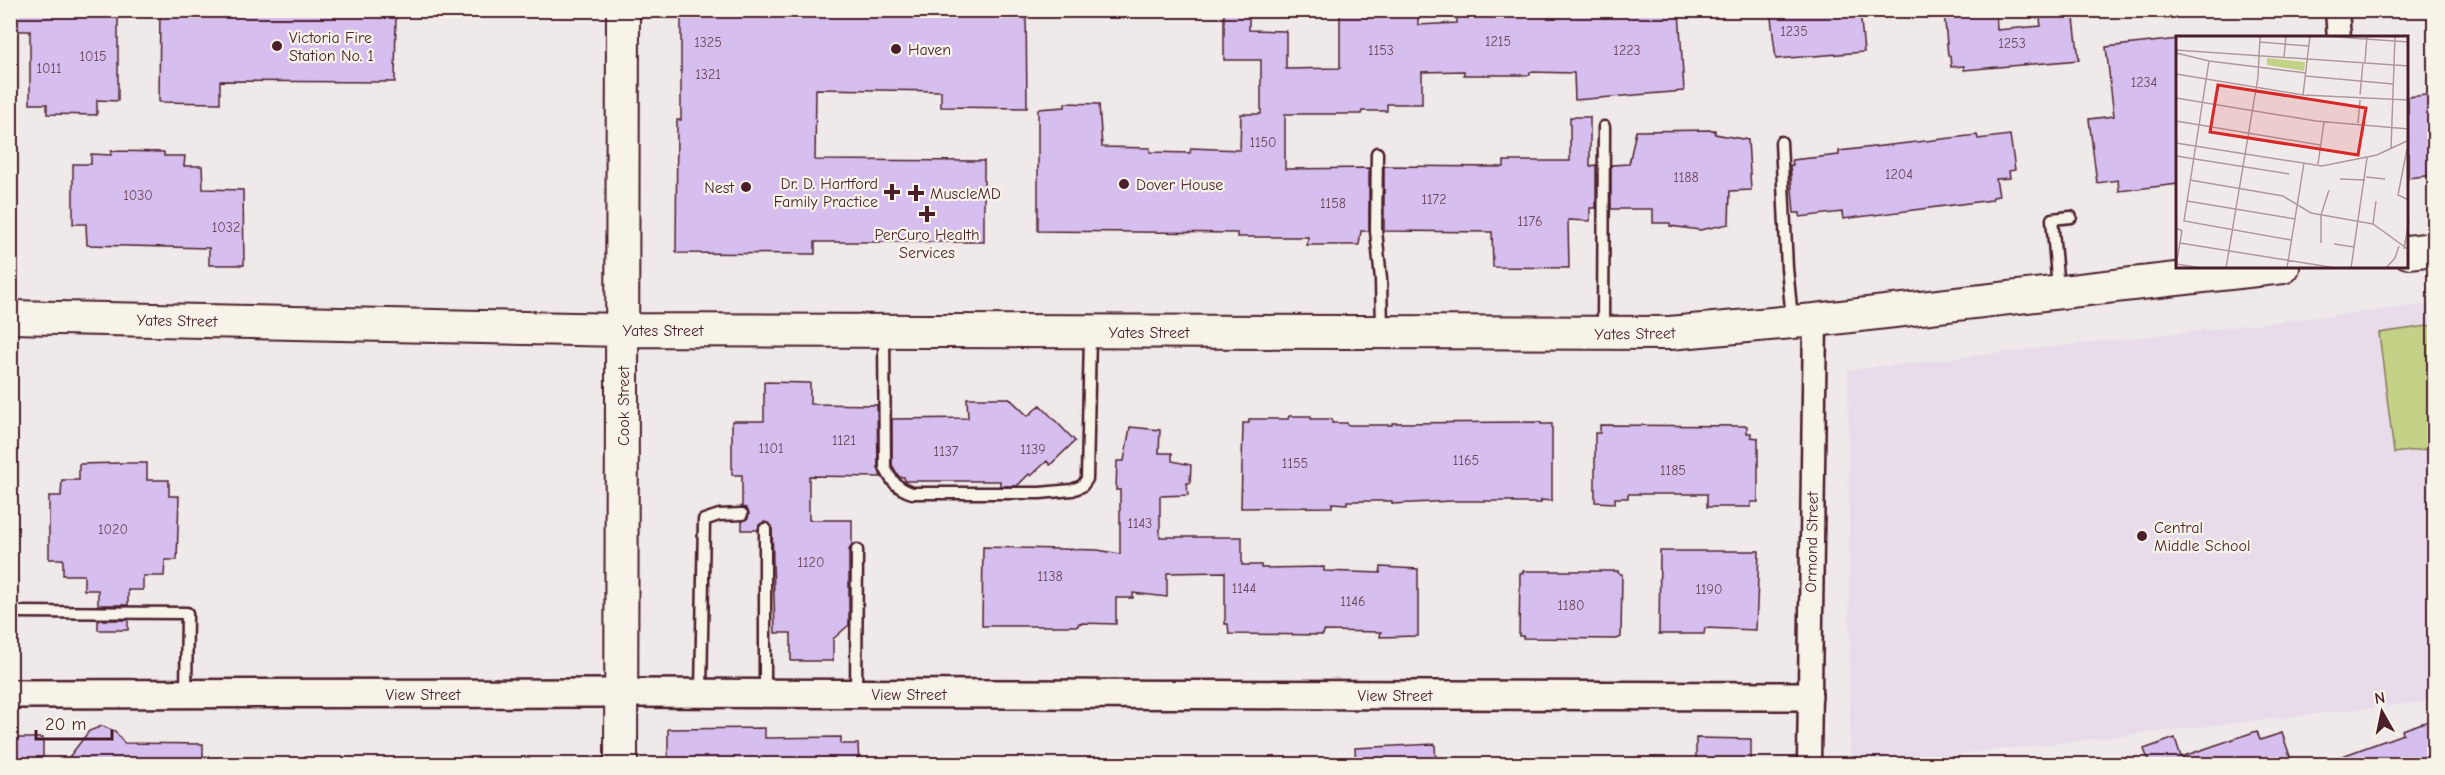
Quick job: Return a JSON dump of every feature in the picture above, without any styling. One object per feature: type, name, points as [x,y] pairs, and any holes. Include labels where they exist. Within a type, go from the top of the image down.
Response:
[{"type":"main road","name":"Cook Street","points":[[621,765],[622,10]]},
{"type":"main road","points":[[2409,252],[2434,249]]},
{"type":"main road","name":"Yates Street","points":[[10,317],[623,330],[1669,333],[1804,322],[2274,268]]},
{"type":"street","points":[[2337,10],[2339,36]]},
{"type":"street","name":"Ormond Street","points":[[1804,322],[1809,765]]},
{"type":"street","name":"View Street","points":[[10,694],[765,693],[1808,696]]},
{"type":"lane","points":[[1604,127],[1604,333]]},
{"type":"lane","points":[[1781,142],[1787,268],[1804,322]]},
{"type":"lane","points":[[1377,153],[1376,231],[1381,279],[1382,333]]},
{"type":"lane","points":[[2058,293],[2052,219],[2071,217]]},
{"type":"lane","points":[[884,331],[885,467],[891,480],[900,489],[912,493],[1040,493],[1072,490],[1082,486],[1087,479],[1090,331]]},
{"type":"lane","points":[[701,693],[704,520],[719,515],[742,514]]},
{"type":"lane","points":[[765,530],[765,693]]},
{"type":"lane","points":[[856,694],[858,550]]},
{"type":"lane","points":[[10,612],[187,613],[186,694]]},
{"type":"shaded area","name":"Central Middle School","points":[[2434,304],[2434,701],[1871,764],[1850,764],[1848,370]]},
{"type":"green space","points":[[2434,325],[2434,448],[2394,453],[2379,333]]},
{"type":"building","points":[[10,10],[118,10],[118,101],[97,100],[97,115],[47,114],[47,104],[30,104],[30,31],[10,31]]},
{"type":"building","name":"Victoria Fire Station No. 1","points":[[160,10],[396,12],[395,82],[220,81],[220,103],[159,102]]},
{"type":"building","points":[[681,10],[1026,10],[1027,108],[941,107],[941,91],[816,89],[815,160],[984,161],[984,242],[815,242],[815,254],[676,253],[677,120],[681,120]]},
{"type":"building","points":[[1224,10],[1249,10],[1249,30],[1286,31],[1286,69],[1340,68],[1340,10],[1418,10],[1418,25],[1457,23],[1457,11],[1463,10],[1679,10],[1684,91],[1575,100],[1574,73],[1464,75],[1464,71],[1422,72],[1422,104],[1387,104],[1387,111],[1362,111],[1361,114],[1285,114],[1285,169],[1369,168],[1369,231],[1361,231],[1359,245],[1307,245],[1308,237],[1237,237],[1237,233],[1038,231],[1038,109],[1065,107],[1065,103],[1099,104],[1102,147],[1150,148],[1150,152],[1190,153],[1191,148],[1240,150],[1241,114],[1261,114],[1261,60],[1224,60]]},
{"type":"building","points":[[1770,10],[1860,10],[1864,52],[1776,59]]},
{"type":"building","points":[[1944,10],[1993,10],[1996,12],[1997,30],[2041,26],[2039,10],[2073,10],[2079,60],[1964,70],[1964,66],[1951,67]]},
{"type":"building","points":[[2176,39],[2176,184],[2119,191],[2118,180],[2097,183],[2089,119],[2114,116],[2106,47]]},
{"type":"building","points":[[2434,94],[2434,175],[2409,178],[2409,97]]},
{"type":"building","points":[[1570,117],[1590,117],[1590,166],[1596,165],[1596,208],[1590,208],[1590,221],[1568,220],[1569,268],[1493,267],[1492,232],[1384,231],[1384,166],[1504,167],[1504,161],[1570,161]]},
{"type":"building","points":[[1715,130],[1715,134],[1748,140],[1751,190],[1730,191],[1729,224],[1700,230],[1670,226],[1670,223],[1653,223],[1653,209],[1611,209],[1611,165],[1629,164],[1636,131]]},
{"type":"building","points":[[1977,135],[1978,139],[2010,135],[2015,170],[2009,171],[2010,178],[1996,179],[1999,196],[1993,197],[1992,200],[1843,219],[1842,212],[1800,217],[1800,213],[1794,213],[1790,165],[1793,165],[1792,160],[1839,155],[1839,151]]},
{"type":"building","points":[[111,151],[164,152],[164,156],[185,156],[184,166],[202,166],[203,189],[243,190],[244,265],[209,265],[209,248],[87,245],[86,224],[73,224],[73,164],[91,164],[91,154],[111,155]]},
{"type":"building","points":[[764,382],[810,383],[810,404],[877,405],[878,467],[881,477],[809,476],[809,520],[852,520],[852,544],[849,550],[849,625],[833,639],[833,661],[791,661],[791,633],[775,633],[772,526],[764,522],[759,525],[758,530],[742,530],[742,522],[748,518],[749,513],[746,508],[742,507],[742,475],[732,475],[732,421],[764,421]]},
{"type":"building","points":[[967,398],[1009,398],[1028,416],[1040,405],[1075,441],[1050,465],[1047,461],[1017,486],[1000,486],[1000,481],[905,481],[904,477],[899,477],[892,465],[892,419],[968,418]]},
{"type":"building","points":[[1289,416],[1332,419],[1332,423],[1347,423],[1347,425],[1541,422],[1541,424],[1552,424],[1552,501],[1513,503],[1513,501],[1452,501],[1392,504],[1392,501],[1347,501],[1347,504],[1332,503],[1332,507],[1241,508],[1243,423],[1249,423],[1249,419],[1288,419]]},
{"type":"building","points":[[1600,425],[1747,426],[1747,433],[1751,433],[1751,437],[1758,438],[1758,502],[1751,502],[1751,507],[1707,507],[1707,494],[1628,494],[1628,498],[1615,498],[1615,503],[1595,502],[1595,433],[1600,433]]},
{"type":"building","points":[[1130,427],[1160,430],[1159,453],[1172,453],[1172,461],[1191,465],[1190,483],[1187,483],[1188,495],[1160,496],[1160,537],[1242,537],[1242,565],[1261,565],[1261,568],[1324,567],[1324,571],[1380,573],[1381,567],[1418,569],[1418,636],[1380,637],[1381,632],[1324,631],[1323,635],[1229,634],[1228,624],[1225,624],[1225,572],[1167,573],[1167,597],[1133,593],[1133,598],[1116,598],[1116,624],[982,626],[983,547],[1098,550],[1120,554],[1120,490],[1116,490],[1117,461],[1124,461]]},
{"type":"building","points":[[147,463],[147,480],[169,480],[169,496],[179,496],[177,560],[165,560],[164,576],[143,576],[143,590],[128,590],[128,605],[98,605],[98,590],[84,590],[84,575],[63,575],[63,559],[49,559],[49,496],[61,496],[62,480],[79,480],[79,464]]},
{"type":"building","points":[[1660,551],[1759,551],[1756,630],[1705,628],[1704,634],[1659,634]]},
{"type":"building","points":[[1523,571],[1618,571],[1622,574],[1621,637],[1617,639],[1523,638],[1519,636],[1520,573]]},
{"type":"building","points":[[98,620],[128,620],[128,630],[98,630]]},
{"type":"building","points":[[2434,719],[2434,765],[2327,765],[2326,762],[2403,734],[2402,730]]},
{"type":"building","points":[[102,726],[115,731],[124,743],[203,744],[203,765],[63,765],[89,731]]},
{"type":"building","points":[[765,728],[765,738],[841,737],[841,744],[858,744],[859,765],[668,765],[668,729]]},
{"type":"building","points":[[2257,731],[2260,740],[2282,733],[2293,765],[2150,765],[2144,749],[2175,738],[2181,757]]},
{"type":"building","points":[[10,738],[43,738],[43,765],[10,765]]},
{"type":"building","points":[[1696,738],[1751,739],[1751,765],[1696,765]]},
{"type":"building","points":[[1435,744],[1436,765],[1356,765],[1355,748]]},
{"type":"place","name":"Victoria Fire Station No. 1","points":[[277,46]]},
{"type":"place","name":"Haven","points":[[896,49]]},
{"type":"place","name":"Dover House","points":[[1124,184]]},
{"type":"place","name":"Nest","points":[[746,187]]},
{"type":"place","name":"Dr. D. Hartford Family Practice","points":[[892,192]]},
{"type":"place","name":"MuscleMD","points":[[916,193]]},
{"type":"place","name":"PerCuro Health Services","points":[[927,214]]},
{"type":"place","name":"Central Middle School","points":[[2142,536]]}]
